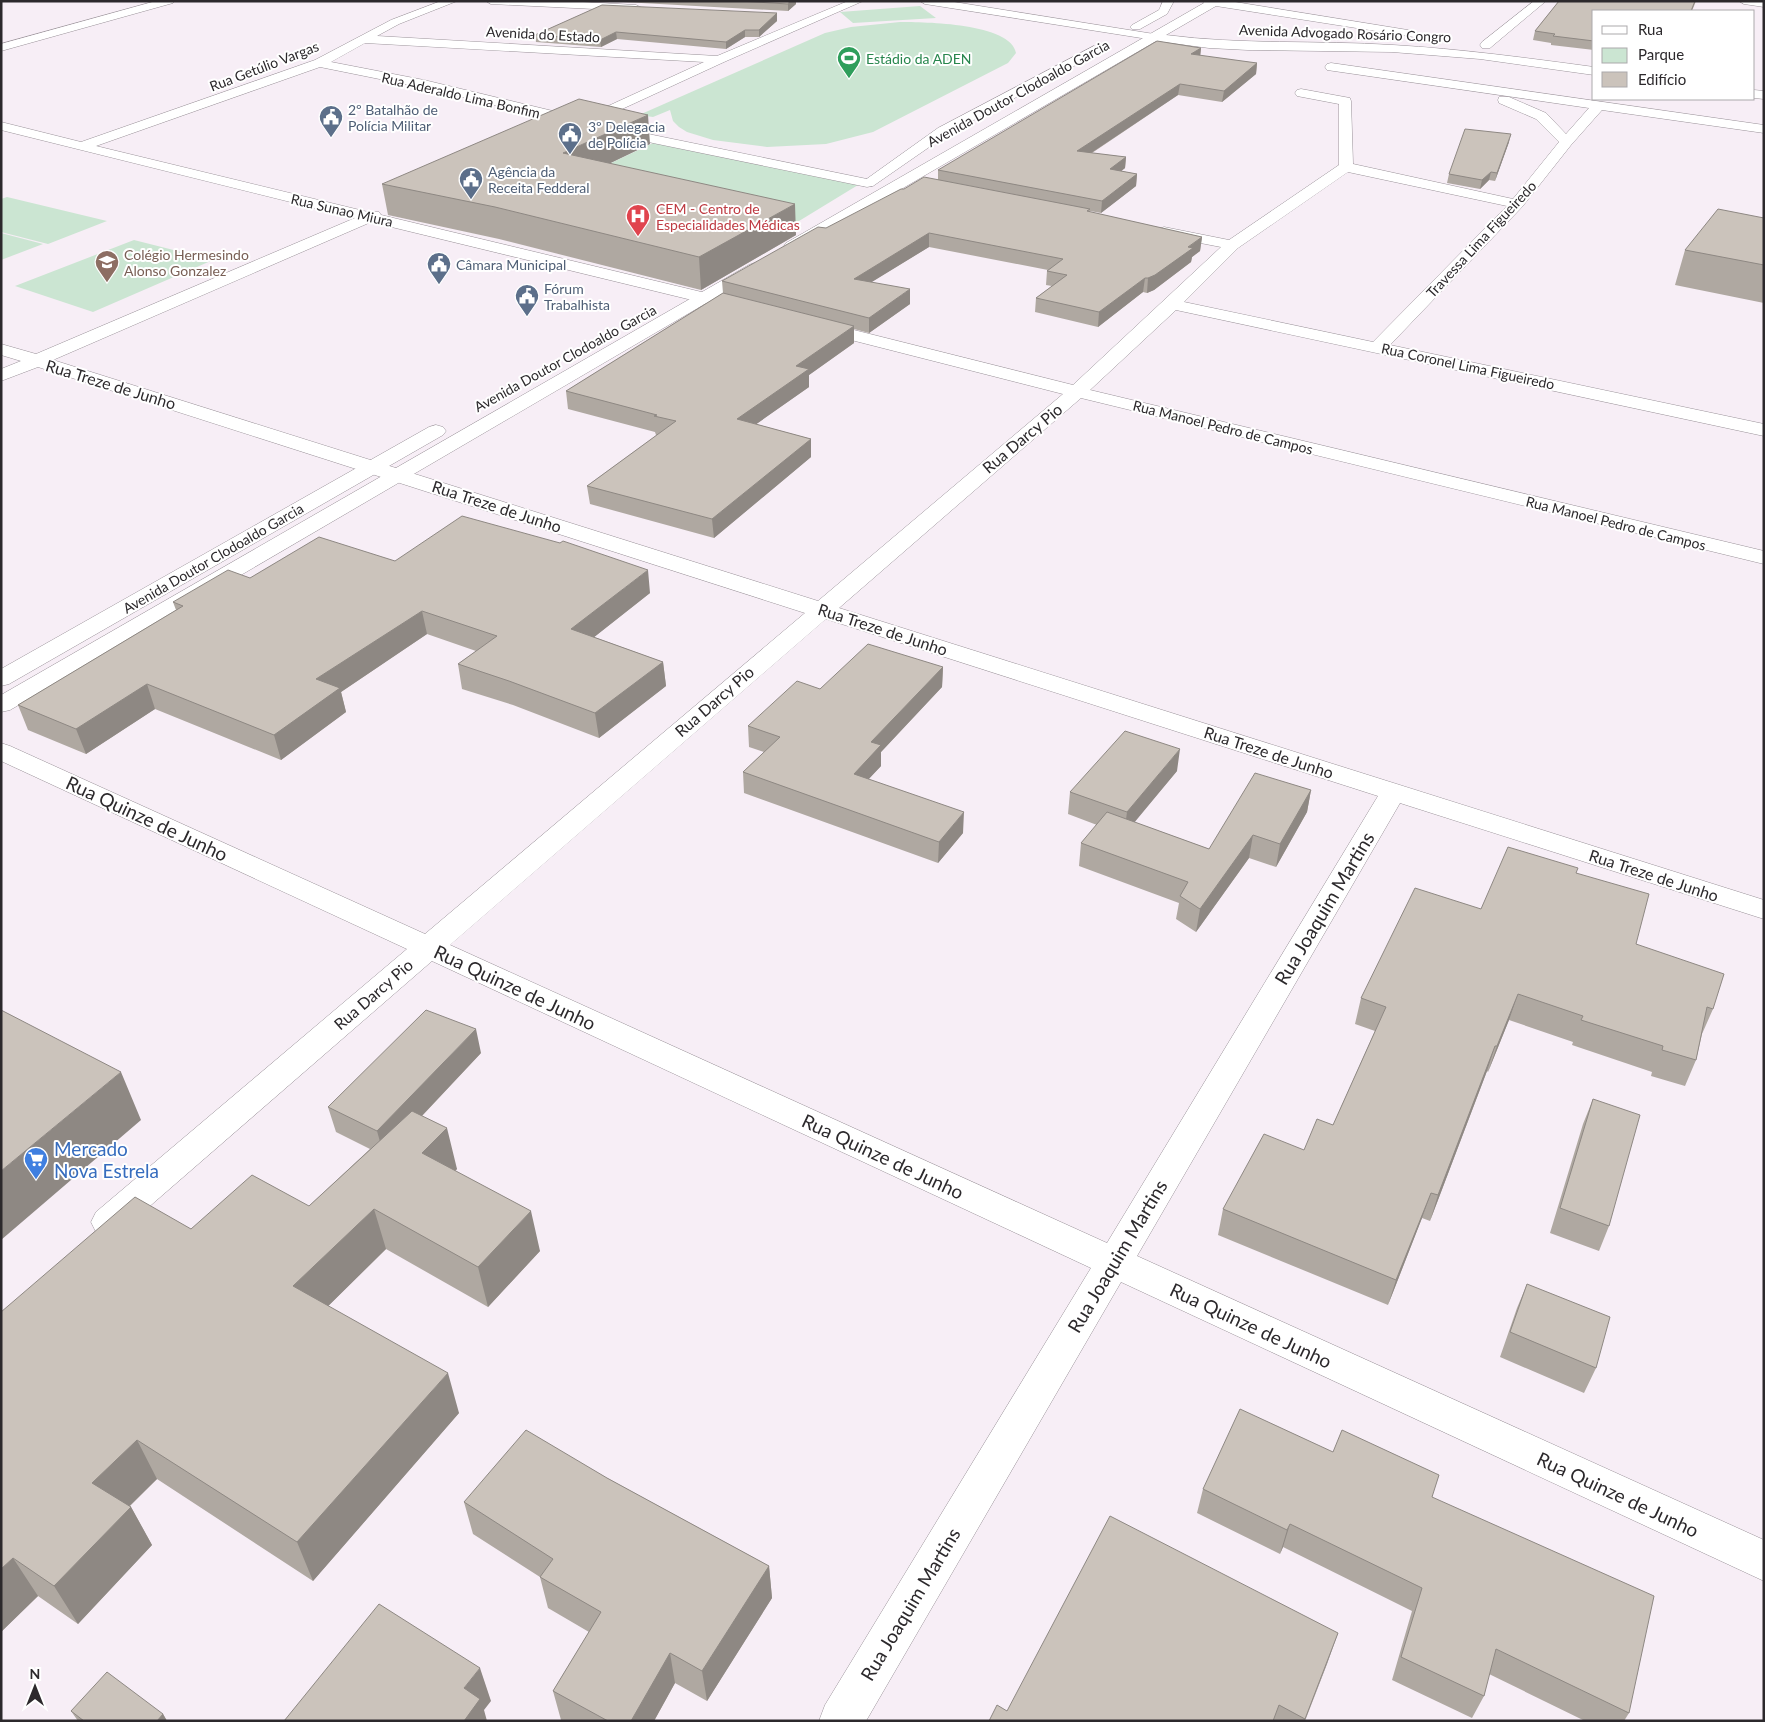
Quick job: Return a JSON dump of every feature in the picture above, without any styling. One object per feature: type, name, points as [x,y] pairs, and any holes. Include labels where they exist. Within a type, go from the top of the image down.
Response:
[{"type":"street","points":[[1,48],[168,1]]},
{"type":"street","name":"Rua Getúlio Vargas","points":[[81,147],[319,63],[395,22],[452,1]]},
{"type":"street","points":[[491,1],[651,9]]},
{"type":"street","points":[[563,131],[720,59],[858,1]]},
{"type":"street","points":[[925,1],[1159,34]]},
{"type":"street","points":[[972,1],[1131,30]]},
{"type":"street","name":"Avenida Doutor Clodoaldo Garcia","points":[[1,705],[703,297],[775,250],[944,131],[1163,12],[1169,1]]},
{"type":"street","points":[[1466,77],[1483,50],[1542,1]]},
{"type":"street","points":[[1744,1],[1764,4]]},
{"type":"street","points":[[1213,2],[1428,37]]},
{"type":"street","name":"Avenida Doutor Clodoaldo Garcia","points":[[775,250],[905,180],[1213,2]]},
{"type":"street","points":[[790,16],[820,17]]},
{"type":"street","name":"Avenida Advogado Rosário Congro","points":[[1159,34],[1238,46],[1483,50],[1592,60]]},
{"type":"street","name":"Avenida Advogado Rosário Congro","points":[[1159,34],[1252,37],[1352,37],[1462,42],[1483,50],[1592,71]]},
{"type":"street","name":"Avenida do Estado","points":[[363,39],[720,59]]},
{"type":"street","name":"Rua Aderaldo Lima Bonfim","points":[[319,63],[424,84],[581,123],[868,183]]},
{"type":"street","points":[[1331,67],[1466,77],[1550,97],[1764,129]]},
{"type":"street","points":[[1466,77],[1540,116],[1566,142]]},
{"type":"street","points":[[1030,85],[1061,90]]},
{"type":"street","points":[[1301,93],[1346,101],[1346,167],[1517,204]]},
{"type":"street","points":[[1008,96],[1041,102]]},
{"type":"street","points":[[1517,104],[1531,99],[1550,97]]},
{"type":"street","name":"Travessa Lima Figueiredo","points":[[1378,347],[1517,204],[1566,142],[1600,104]]},
{"type":"street","name":"Rua Sunao Miura","points":[[1,126],[368,217],[499,246],[683,292]]},
{"type":"street","name":"Rua Darcy Pio","points":[[91,1236],[821,609],[1077,392],[1172,304],[1232,245],[1346,167]]},
{"type":"street","points":[[905,180],[924,184]]},
{"type":"street","points":[[1,376],[386,209]]},
{"type":"street","points":[[1146,228],[1232,245]]},
{"type":"street","name":"Avenida Doutor Clodoaldo Garcia","points":[[588,345],[751,253]]},
{"type":"street","points":[[683,292],[751,310]]},
{"type":"street","name":"Rua Coronel Lima Figueiredo","points":[[1172,304],[1764,430]]},
{"type":"street","name":"Rua Manoel Pedro de Campos","points":[[799,322],[1077,392],[1764,558]]},
{"type":"street","name":"Rua Treze de Junho","points":[[1,349],[1764,910]]},
{"type":"street","name":"Avenida Doutor Clodoaldo Garcia","points":[[1,680],[451,422]]},
{"type":"street","name":"Rua Quinze de Junho","points":[[1,751],[1764,1561]]},
{"type":"street","name":"Rua Joaquim Martins","points":[[840,1721],[1394,792]]},
{"type":"green space","points":[[920,6],[936,18],[853,23],[840,12]]},
{"type":"green space","points":[[900,22],[946,24],[983,30],[1011,43],[1016,53],[1008,63],[873,132],[826,144],[767,147],[713,140],[687,132],[679,127],[673,121],[670,110],[653,117],[639,115],[825,33],[851,27]]},
{"type":"green space","points":[[653,143],[858,185],[781,232],[567,184]]},
{"type":"green space","points":[[7,197],[107,221],[48,244],[1,232],[1,199]]},
{"type":"green space","points":[[1,233],[43,244],[1,260]]},
{"type":"green space","points":[[134,240],[213,260],[93,312],[15,286]]},
{"type":"building","points":[[739,1],[790,1],[788,4]]},
{"type":"building","points":[[1559,1],[1695,1],[1691,10],[1592,10],[1592,41],[1553,36],[1555,34],[1535,31]]},
{"type":"building","points":[[602,5],[777,13],[759,30],[745,30],[726,42],[616,32],[600,40],[535,35]]},
{"type":"building","points":[[1157,41],[1201,48],[1191,54],[1257,63],[1224,91],[1180,84],[1077,151],[1126,157],[1110,169],[1137,174],[1102,201],[938,170]]},
{"type":"building","points":[[579,99],[648,115],[563,153],[795,204],[699,257],[495,207],[382,184]]},
{"type":"building","points":[[1465,129],[1511,134],[1497,173],[1491,172],[1482,180],[1449,174]]},
{"type":"building","points":[[924,177],[1090,209],[1087,211],[1202,237],[1188,247],[1193,248],[1155,275],[1145,278],[1099,312],[1036,298],[1067,275],[1047,271],[1063,259],[929,233],[854,279],[910,289],[869,318],[722,281],[818,227],[826,228]]},
{"type":"building","points":[[1718,209],[1764,218],[1764,265],[1685,250]]},
{"type":"building","points":[[723,293],[854,326],[796,366],[809,369],[737,419],[811,439],[712,519],[587,486],[676,421],[566,391]]},
{"type":"building","points":[[462,516],[560,543],[563,541],[648,570],[571,629],[663,662],[595,713],[458,664],[497,636],[422,611],[316,679],[340,688],[274,735],[147,684],[76,729],[18,705],[183,606],[173,602],[228,570],[250,578],[319,537],[395,561]]},
{"type":"building","points":[[868,644],[943,667],[871,742],[881,745],[854,774],[964,812],[939,842],[743,772],[780,737],[748,726],[797,681],[820,689]]},
{"type":"building","points":[[1125,731],[1180,749],[1127,812],[1070,792]]},
{"type":"building","points":[[1255,773],[1311,790],[1280,844],[1253,835],[1200,909],[1180,896],[1188,882],[1081,843],[1107,812],[1209,849]]},
{"type":"building","points":[[1508,847],[1578,868],[1576,873],[1649,894],[1636,944],[1724,974],[1713,1009],[1707,1007],[1696,1060],[1662,1050],[1663,1046],[1581,1020],[1583,1016],[1518,994],[1497,1046],[1495,1046],[1438,1195],[1431,1193],[1396,1280],[1223,1209],[1264,1134],[1304,1150],[1317,1119],[1333,1125],[1386,1007],[1361,998],[1415,888],[1481,909]]},
{"type":"building","points":[[1,1010],[121,1072],[1,1171]]},
{"type":"building","points":[[426,1010],[476,1029],[377,1131],[328,1107]]},
{"type":"building","points":[[1593,1099],[1640,1115],[1609,1226],[1560,1208]]},
{"type":"building","points":[[412,1111],[447,1128],[422,1153],[531,1211],[478,1267],[374,1209],[293,1286],[448,1373],[297,1542],[137,1440],[92,1483],[131,1507],[54,1586],[13,1558],[1,1569],[1,1312],[135,1197],[191,1229],[252,1175],[309,1206]]},
{"type":"building","points":[[1527,1284],[1610,1317],[1596,1368],[1510,1332]]},
{"type":"building","points":[[1240,1409],[1333,1452],[1342,1430],[1439,1475],[1432,1497],[1654,1596],[1629,1713],[1496,1649],[1484,1696],[1401,1657],[1422,1588],[1290,1524],[1287,1530],[1203,1489]]},
{"type":"building","points":[[526,1430],[607,1478],[769,1566],[702,1671],[670,1653],[631,1721],[608,1721],[553,1691],[601,1612],[540,1577],[553,1559],[464,1502]]},
{"type":"building","points":[[1110,1516],[1338,1633],[1305,1719],[1279,1705],[1273,1721],[989,1721],[997,1705],[1007,1711]]},
{"type":"building","points":[[379,1604],[480,1668],[464,1688],[480,1699],[464,1721],[284,1721]]},
{"type":"building","points":[[107,1672],[163,1714],[157,1721],[84,1721],[71,1711]]},
{"type":"place","name":"Estádio da ADEN","points":[[849,79]]},
{"type":"place","name":"2º Batalhão de Polícia Militar","points":[[331,138]]},
{"type":"place","name":"3º Delegacia de Polícia","points":[[570,155]]},
{"type":"place","name":"Agência da Receita Fedderal","points":[[471,200]]},
{"type":"place","name":"CEM - Centro de Especialidades Médicas","points":[[638,237]]},
{"type":"place","name":"Colégio Hermesindo Alonso Gonzalez","points":[[107,283]]},
{"type":"place","name":"Câmara Municipal","points":[[439,285]]},
{"type":"place","name":"Fórum Trabalhista","points":[[527,317]]},
{"type":"place","name":"Mercado Nova Estrela","points":[[36,1180]]}]
